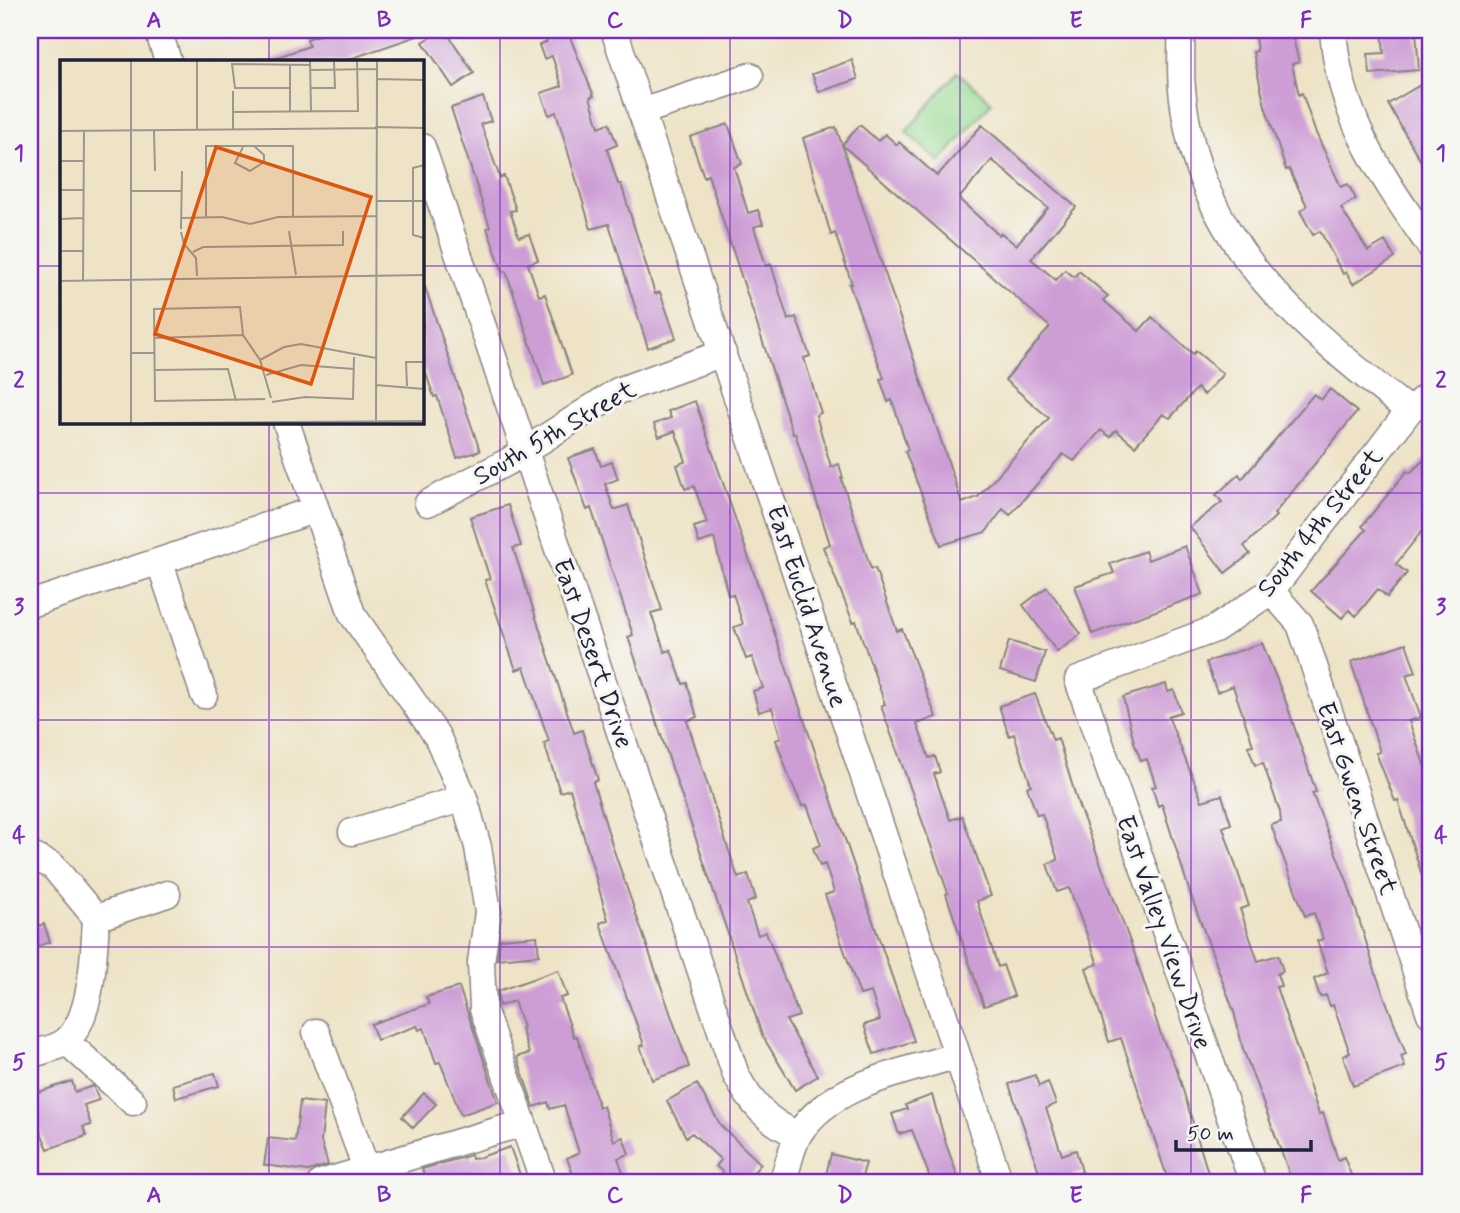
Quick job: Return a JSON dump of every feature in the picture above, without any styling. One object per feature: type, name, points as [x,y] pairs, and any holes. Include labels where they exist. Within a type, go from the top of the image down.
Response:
[{"type":"street","points":[[158,30],[168,60]]},
{"type":"street","name":"East Euclid Avenue","points":[[614,30],[1000,1183]]},
{"type":"street","points":[[1181,30],[1182,87],[1187,123],[1198,163],[1223,223],[1259,275],[1296,317],[1409,411]]},
{"type":"street","points":[[1333,30],[1335,66],[1348,109],[1380,172],[1430,246]]},
{"type":"street","points":[[641,112],[750,76]]},
{"type":"street","name":"East Desert Drive","points":[[424,153],[736,1075],[747,1096],[765,1117],[798,1135]]},
{"type":"street","name":"South 5th Street","points":[[428,503],[525,450],[618,391],[723,353]]},
{"type":"street","name":"South 4th Street","points":[[1078,680],[1215,629],[1270,591],[1409,411],[1430,393]]},
{"type":"street","points":[[287,424],[314,510],[352,614],[437,736],[464,797],[478,847],[488,912],[481,962],[483,1009],[544,1183]]},
{"type":"street","points":[[30,604],[314,510]]},
{"type":"street","points":[[160,563],[204,695]]},
{"type":"street","name":"East Gwen Street","points":[[1270,591],[1300,624],[1430,1014]]},
{"type":"street","name":"East Valley View Drive","points":[[1078,680],[1253,1183]]},
{"type":"street","points":[[352,832],[464,797]]},
{"type":"street","points":[[30,855],[53,866],[96,918],[92,982],[83,1012],[66,1041],[30,1055]]},
{"type":"street","points":[[96,918],[167,894]]},
{"type":"street","points":[[316,1032],[366,1168]]},
{"type":"street","points":[[66,1041],[133,1102]]},
{"type":"street","points":[[782,1183],[798,1135],[829,1102],[851,1089],[957,1055]]},
{"type":"street","points":[[321,1183],[523,1122]]},
{"type":"green space","points":[[957,72],[992,102],[940,162],[906,132]]},
{"type":"building","points":[[334,30],[429,32],[347,60],[272,60],[309,46],[307,39]]},
{"type":"building","points":[[445,30],[474,73],[453,87],[423,42]]},
{"type":"building","points":[[543,30],[567,30],[594,96],[590,97],[599,127],[609,123],[617,145],[607,149],[618,184],[621,184],[655,294],[660,292],[676,338],[648,348],[609,224],[591,229],[556,112],[549,115],[541,93],[562,86],[552,56],[544,59],[539,45],[547,42]]},
{"type":"building","points":[[1254,30],[1291,30],[1299,62],[1292,64],[1299,95],[1302,93],[1315,131],[1341,187],[1348,184],[1356,199],[1341,208],[1368,251],[1385,241],[1395,258],[1353,284],[1346,272],[1343,274],[1320,231],[1313,235],[1300,211],[1307,206],[1289,169],[1286,170],[1265,106],[1253,52],[1257,51]]},
{"type":"building","points":[[1416,31],[1419,70],[1370,74],[1368,54],[1384,53],[1382,33]]},
{"type":"building","points":[[852,60],[858,79],[819,92],[812,74]]},
{"type":"building","points":[[1422,84],[1430,99],[1430,177],[1388,104]]},
{"type":"building","points":[[483,97],[491,121],[481,124],[500,178],[504,176],[516,210],[510,211],[519,237],[529,234],[538,260],[528,264],[539,296],[545,294],[572,375],[544,385],[506,271],[503,272],[487,228],[490,227],[451,108]]},
{"type":"building","points":[[728,124],[742,164],[734,167],[748,213],[758,210],[763,224],[754,227],[766,266],[771,264],[788,320],[796,317],[810,356],[804,358],[821,413],[816,415],[831,467],[839,464],[841,478],[871,569],[875,568],[897,631],[902,629],[936,717],[917,724],[929,758],[935,756],[940,772],[934,774],[950,820],[962,816],[991,896],[977,901],[998,967],[1003,965],[1014,996],[984,1006],[946,894],[948,893],[881,706],[885,704],[856,621],[853,622],[823,547],[830,544],[795,433],[793,434],[708,175],[704,177],[690,137]]},
{"type":"building","points":[[860,125],[878,141],[885,134],[897,145],[899,142],[937,176],[982,125],[1076,207],[1031,259],[1056,280],[1065,270],[1074,277],[1079,271],[1108,296],[1103,300],[1139,331],[1152,317],[1193,354],[1196,351],[1223,374],[1204,395],[1197,388],[1170,418],[1163,414],[1135,446],[1116,430],[1110,437],[1101,430],[1074,461],[1063,454],[1010,515],[1003,509],[986,532],[941,545],[905,451],[908,450],[892,400],[888,402],[880,379],[884,378],[849,284],[852,284],[835,233],[831,235],[803,138],[836,127],[842,145]],"holes":[[[842,145],[1050,327],[1005,380],[1049,418],[978,497],[962,503]],[[992,160],[1048,208],[1016,245],[1001,233],[999,235],[961,201],[960,197]]]},
{"type":"building","points":[[424,284],[480,451],[457,458],[437,396],[434,397],[424,368]]},
{"type":"building","points":[[1330,389],[1357,412],[1274,514],[1276,516],[1244,546],[1250,554],[1225,573],[1190,527],[1222,502],[1216,495],[1239,474],[1242,479],[1314,394],[1321,400]]},
{"type":"building","points":[[695,401],[914,1041],[874,1054],[864,1025],[880,1020],[871,992],[860,995],[825,895],[834,892],[825,864],[820,866],[813,848],[821,845],[807,805],[802,806],[776,740],[781,738],[772,708],[759,712],[753,691],[763,688],[752,657],[746,659],[734,627],[743,624],[733,594],[728,595],[714,538],[699,543],[694,527],[707,523],[694,486],[685,489],[677,465],[686,461],[675,431],[659,437],[654,424],[671,418],[668,411]]},
{"type":"building","points":[[595,449],[601,466],[612,462],[618,479],[605,484],[614,510],[628,505],[662,610],[651,613],[665,652],[671,650],[683,684],[687,683],[697,717],[687,721],[726,842],[738,878],[748,874],[756,899],[747,903],[758,935],[766,932],[799,1016],[786,1020],[818,1076],[795,1090],[762,1035],[628,637],[633,635],[591,508],[587,510],[568,458]]},
{"type":"building","points":[[1430,454],[1430,521],[1396,564],[1407,573],[1387,597],[1378,589],[1356,616],[1349,610],[1342,618],[1311,591],[1366,530],[1362,526],[1407,471],[1410,473]]},
{"type":"building","points":[[508,505],[521,546],[513,548],[574,733],[582,730],[598,780],[593,782],[613,848],[689,1067],[652,1080],[640,1046],[644,1045],[600,923],[608,920],[570,789],[560,792],[544,743],[549,741],[524,667],[516,670],[485,580],[490,579],[470,517]]},
{"type":"building","points":[[1185,546],[1203,594],[1092,634],[1075,586],[1114,573],[1110,564],[1145,551],[1148,560]]},
{"type":"building","points":[[1047,587],[1081,634],[1057,652],[1023,605]]},
{"type":"building","points":[[1009,641],[1045,652],[1036,682],[1000,671]]},
{"type":"building","points":[[1262,643],[1286,702],[1316,792],[1312,793],[1347,881],[1377,977],[1406,1054],[1401,1056],[1405,1067],[1353,1086],[1343,1056],[1350,1053],[1333,1005],[1330,1006],[1326,995],[1320,997],[1314,979],[1328,973],[1317,941],[1323,939],[1314,913],[1305,916],[1271,825],[1281,822],[1280,812],[1263,763],[1255,765],[1248,746],[1253,745],[1233,686],[1217,692],[1206,662]]},
{"type":"building","points":[[1406,643],[1416,672],[1406,675],[1421,717],[1409,721],[1426,770],[1430,769],[1430,890],[1427,891],[1398,800],[1395,801],[1376,753],[1380,752],[1351,662]]},
{"type":"building","points":[[1166,684],[1168,692],[1174,690],[1181,712],[1168,716],[1202,801],[1222,795],[1231,824],[1223,827],[1249,906],[1240,909],[1258,961],[1278,955],[1283,971],[1277,974],[1281,986],[1276,987],[1319,1114],[1323,1113],[1338,1160],[1344,1157],[1351,1175],[1328,1183],[1293,1183],[1243,1049],[1234,1012],[1190,893],[1162,804],[1158,806],[1152,787],[1156,786],[1147,759],[1141,761],[1134,742],[1123,697]]},
{"type":"building","points":[[1035,694],[1053,740],[1058,738],[1078,804],[1134,952],[1162,1038],[1177,1070],[1211,1183],[1169,1183],[1121,1038],[1109,1042],[1086,968],[1098,964],[1069,888],[1057,892],[1047,864],[1058,860],[1042,814],[1037,815],[1027,787],[1031,785],[1014,734],[1009,736],[999,706]]},
{"type":"building","points":[[44,924],[50,942],[30,949],[30,928]]},
{"type":"building","points":[[537,936],[539,955],[497,959],[500,939]]},
{"type":"building","points":[[558,970],[567,996],[560,998],[574,1037],[577,1036],[599,1107],[603,1106],[614,1141],[623,1137],[629,1154],[618,1158],[627,1183],[576,1183],[567,1158],[579,1153],[564,1105],[550,1109],[548,1102],[534,1107],[517,1057],[529,1053],[514,1001],[499,1006],[498,991]]},
{"type":"building","points":[[459,987],[498,1102],[461,1115],[440,1062],[436,1063],[424,1028],[419,1030],[417,1026],[377,1040],[371,1024],[429,1004],[426,997]]},
{"type":"building","points":[[215,1073],[219,1086],[176,1098],[173,1085]]},
{"type":"building","points":[[1035,1075],[1039,1086],[1048,1082],[1056,1104],[1046,1108],[1062,1155],[1076,1150],[1082,1172],[1070,1176],[1072,1183],[1043,1183],[1009,1084]]},
{"type":"building","points":[[72,1081],[75,1092],[93,1086],[99,1100],[84,1105],[91,1125],[83,1127],[86,1136],[48,1149],[36,1121],[30,1095]]},
{"type":"building","points":[[697,1084],[721,1126],[761,1164],[744,1183],[734,1183],[716,1166],[721,1160],[692,1133],[686,1137],[667,1101]]},
{"type":"building","points":[[424,1093],[436,1104],[413,1128],[402,1117]]},
{"type":"building","points":[[932,1095],[960,1183],[932,1183],[912,1130],[899,1134],[892,1114],[907,1109],[905,1105]]},
{"type":"building","points":[[300,1101],[325,1104],[321,1141],[328,1165],[308,1171],[264,1165],[268,1138],[295,1141]]},
{"type":"building","points":[[510,1147],[523,1183],[427,1183],[422,1169],[471,1155],[472,1159],[481,1157]]},
{"type":"building","points":[[831,1154],[866,1163],[860,1183],[824,1183]]}]
